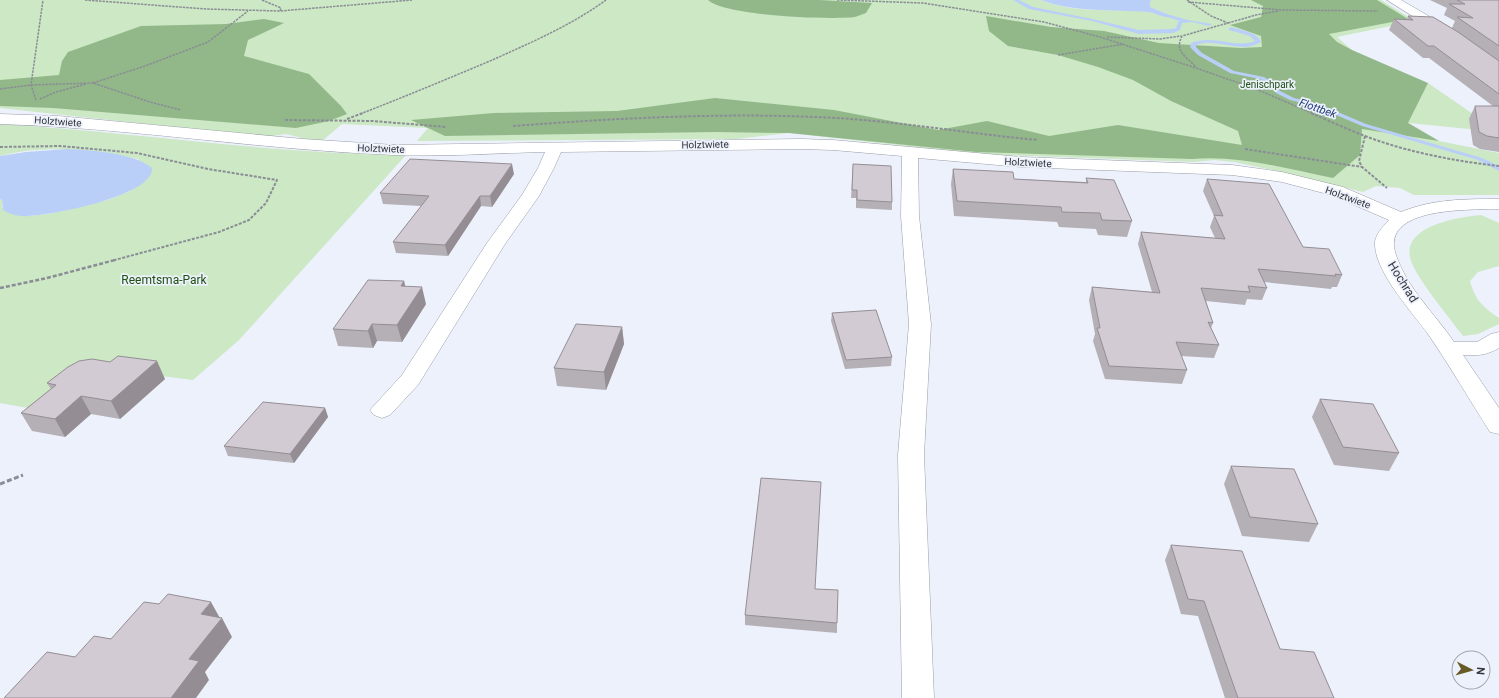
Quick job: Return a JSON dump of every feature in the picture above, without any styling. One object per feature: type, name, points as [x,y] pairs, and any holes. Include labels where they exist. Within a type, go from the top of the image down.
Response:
[{"type":"street","points":[[1393,0],[1458,39]]},
{"type":"street","name":"Holztwiete","points":[[0,119],[58,121],[303,144],[394,150],[802,144],[833,145],[1021,162],[1207,168],[1257,173],[1337,191],[1402,219]]},
{"type":"street","points":[[382,410],[410,380],[496,243],[530,196],[546,168],[555,147]]},
{"type":"street","points":[[910,153],[910,216],[920,324],[911,455],[918,698]]},
{"type":"street","name":"Hochrad","points":[[1499,204],[1429,208],[1412,213],[1402,219],[1394,225],[1385,236],[1387,257],[1397,276],[1448,348],[1499,426]]},
{"type":"street","points":[[1448,348],[1481,349],[1499,339]]},
{"type":"path","points":[[43,0],[31,85],[36,101],[56,92],[93,83],[194,48],[218,36],[248,11]]},
{"type":"path","points":[[85,0],[179,8],[248,11],[280,11],[412,0]]},
{"type":"path","points":[[262,0],[278,5],[281,8],[280,11]]},
{"type":"path","points":[[283,120],[344,120],[427,88],[535,41],[575,20],[606,0]]},
{"type":"path","points":[[838,0],[923,3],[1044,22],[1124,44],[1256,89],[1365,136],[1404,148],[1471,163],[1499,166]]},
{"type":"path","points":[[1188,1],[1282,10],[1385,11]]},
{"type":"path","points":[[1188,1],[1211,16],[1228,23]]},
{"type":"path","points":[[1100,37],[1147,40],[1182,36],[1256,15],[1282,10]]},
{"type":"path","points":[[1182,36],[1178,44],[1179,49],[1196,68]]},
{"type":"path","points":[[1058,55],[1124,44]]},
{"type":"path","points":[[0,89],[31,85],[93,83],[186,112]]},
{"type":"path","points":[[1365,136],[1359,161],[1362,168],[1390,191]]},
{"type":"path","points":[[0,147],[60,146],[130,152],[208,169],[277,180],[266,203],[249,220],[219,232],[47,278],[0,288]]},
{"type":"path","points":[[0,484],[23,475]]},
{"type":"green space","name":"Jenischpark","points":[[0,0],[1041,0],[1081,9],[1135,11],[1170,15],[1150,7],[1150,2],[1152,0],[1381,0],[1415,21],[1337,37],[1352,50],[1411,83],[1428,83],[1499,132],[1499,134],[1469,129],[1409,123],[1439,141],[1499,153],[1499,195],[1414,195],[1400,188],[1376,186],[1363,192],[1286,173],[1234,162],[1214,160],[1194,162],[979,154],[789,133],[736,139],[417,141],[428,128],[342,124],[322,141],[314,141],[286,134],[264,137],[0,108]]},
{"type":"green space","points":[[708,0],[819,0],[872,3],[866,13],[856,17],[824,18],[778,16],[735,10],[718,5]]},
{"type":"green space","points":[[1251,0],[1377,0],[1408,19],[1329,34],[1337,42],[1352,50],[1428,83],[1408,123],[1439,141],[1362,129],[1360,155],[1333,178],[1263,164],[1228,159],[976,152],[789,133],[715,132],[445,136],[411,120],[494,113],[617,111],[715,98],[834,110],[938,130],[987,121],[1049,136],[1118,125],[1242,145],[1238,131],[1171,101],[1133,80],[1098,67],[1058,55],[1008,46],[989,31],[986,16],[1051,27],[1104,31],[1159,43],[1241,48],[1262,47],[1261,36],[1230,25],[1261,17],[1263,6]]},
{"type":"green space","points":[[264,19],[284,23],[248,40],[244,56],[309,74],[347,114],[329,121],[296,128],[53,108],[0,106],[0,80],[59,75],[62,61],[68,52],[141,26],[226,24]]},
{"type":"green space","name":"Reemtsma-Park","points":[[0,124],[304,151],[406,155],[239,340],[193,380],[97,368],[44,411],[0,403],[0,199],[2,200],[2,207],[29,216],[48,214],[108,200],[130,191],[148,179],[138,159],[104,153],[52,149],[17,152],[0,156]]},
{"type":"green space","points":[[1481,215],[1499,223],[1499,266],[1478,272],[1470,281],[1477,298],[1488,310],[1499,318],[1499,324],[1478,334],[1463,336],[1433,297],[1412,264],[1410,257],[1410,246],[1416,237],[1424,230],[1435,225],[1460,218]]},
{"type":"water","points":[[1041,0],[1152,0],[1150,2],[1150,7],[1172,16],[1163,16],[1148,12],[1081,9]]},
{"type":"water","points":[[67,149],[112,153],[135,159],[152,168],[148,178],[137,187],[120,195],[79,208],[29,216],[16,215],[3,210],[2,200],[0,199],[0,156],[26,152]]},
{"type":"building","points":[[1457,0],[1499,0],[1499,46],[1457,17],[1473,18],[1449,4],[1465,4]]},
{"type":"building","points":[[1408,16],[1433,17],[1458,32],[1499,61],[1499,94],[1434,46],[1428,46],[1394,19],[1413,20]]},
{"type":"building","points":[[1475,106],[1499,106],[1499,138],[1487,136],[1479,132]]},
{"type":"building","points":[[410,159],[512,164],[490,196],[480,196],[445,245],[393,242],[429,196],[380,193]]},
{"type":"building","points":[[853,164],[891,166],[892,202],[857,200],[857,190],[852,190]]},
{"type":"building","points":[[953,169],[1013,172],[1014,179],[1088,183],[1086,178],[1114,180],[1132,221],[1102,220],[1100,213],[1062,212],[1061,207],[957,201]]},
{"type":"building","points":[[1207,179],[1269,184],[1303,247],[1329,249],[1342,275],[1335,274],[1336,276],[1258,269],[1267,288],[1248,286],[1250,292],[1201,288],[1213,323],[1208,322],[1219,345],[1176,342],[1187,370],[1109,366],[1097,328],[1100,328],[1092,287],[1160,293],[1141,232],[1225,239],[1214,215],[1223,216]]},
{"type":"building","points":[[368,280],[404,281],[401,286],[422,287],[397,325],[372,324],[368,331],[333,329]]},
{"type":"building","points":[[876,310],[892,357],[846,360],[832,313]]},
{"type":"building","points":[[576,324],[622,327],[604,372],[554,368]]},
{"type":"building","points":[[118,356],[157,361],[111,401],[81,396],[55,419],[21,413],[56,385],[47,383],[68,367],[79,361],[92,359],[110,362]]},
{"type":"building","points":[[1320,399],[1373,404],[1399,453],[1343,447]]},
{"type":"building","points":[[263,402],[325,408],[290,454],[224,446]]},
{"type":"building","points":[[1231,466],[1294,469],[1318,524],[1250,517]]},
{"type":"building","points":[[761,478],[821,482],[815,589],[838,590],[837,623],[745,615]]},
{"type":"building","points":[[1171,545],[1242,551],[1280,649],[1314,652],[1334,698],[1238,698],[1204,601],[1188,599]]},
{"type":"building","points":[[168,594],[211,602],[201,614],[222,618],[189,659],[199,661],[171,698],[4,698],[47,652],[75,657],[94,636],[111,639],[144,602],[159,604]]},
{"type":"waterway","name":"Flottbek","points":[[1015,0],[1031,8],[1092,20],[1139,32],[1173,31],[1178,29],[1180,22],[1192,21],[1209,24]]},
{"type":"waterway","name":"Flottbek","points":[[1159,13],[1187,21]]},
{"type":"waterway","name":"Flottbek","points":[[1231,29],[1252,35],[1258,40],[1258,42],[1251,45],[1234,45],[1217,41],[1200,41],[1193,44],[1193,47],[1200,54],[1232,72],[1262,78],[1273,85],[1278,92],[1292,99],[1317,105],[1364,125],[1480,159],[1499,169]]}]
